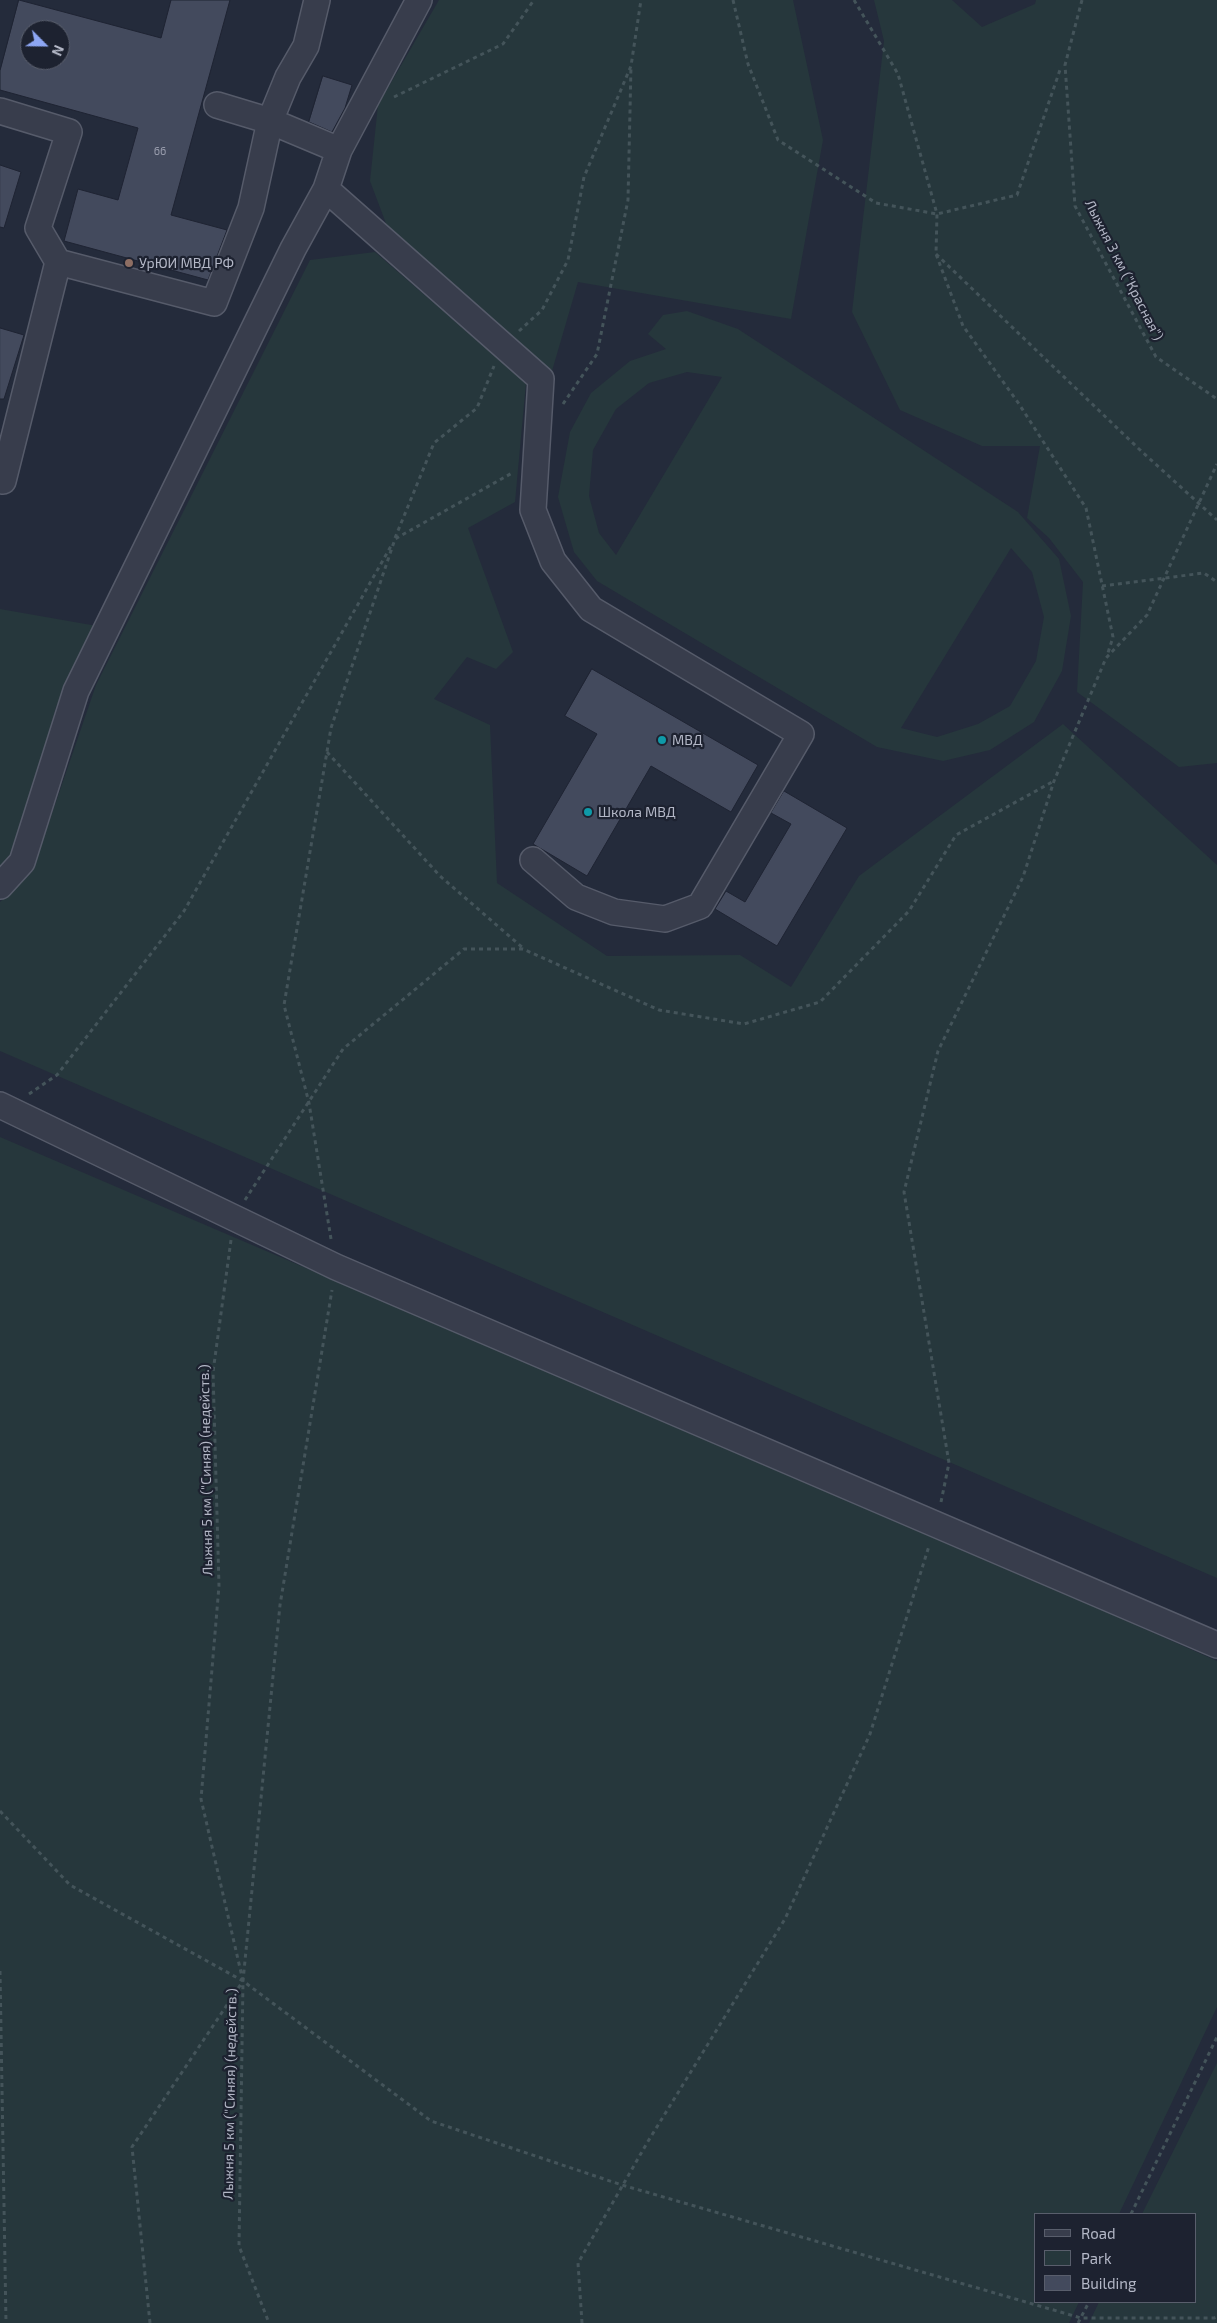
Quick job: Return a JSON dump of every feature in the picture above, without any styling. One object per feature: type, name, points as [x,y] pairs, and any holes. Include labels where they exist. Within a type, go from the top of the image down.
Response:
[{"type":"lane","points":[[0,111],[69,132],[38,228],[58,262],[214,304],[251,208],[270,121],[288,77],[306,46],[317,0]]},
{"type":"lane","points":[[0,886],[22,862],[76,691],[293,250],[326,189],[339,150],[419,0]]},
{"type":"lane","points":[[217,105],[270,121],[339,150]]},
{"type":"lane","points":[[326,189],[541,380],[533,510],[553,561],[591,609],[801,734],[700,906],[665,919],[614,912],[576,897],[533,860]]},
{"type":"lane","points":[[3,481],[58,262]]},
{"type":"lane","points":[[4,1106],[336,1267],[1217,1645]]},
{"type":"path","points":[[386,100],[503,44],[534,0]]},
{"type":"path","points":[[560,408],[597,354],[628,200],[632,66],[641,0]]},
{"type":"path","points":[[733,0],[748,64],[778,140],[876,202],[937,214],[1017,195],[1061,67]]},
{"type":"path","points":[[582,2323],[578,2262],[622,2186],[785,1919],[870,1734],[936,1523],[949,1463],[904,1192],[938,1051],[1023,877],[1054,781],[1114,637],[1086,508],[1018,404],[963,326],[936,254],[937,214],[898,74],[854,0]]},
{"type":"path","name":"Лыжня 3 км (\"Красная\")","points":[[1082,0],[1065,65],[1075,206],[1156,357],[1217,399]]},
{"type":"path","points":[[150,2323],[132,2147],[242,1981],[280,1605],[336,1267],[309,1103],[284,1005],[331,728],[395,539],[434,443],[477,408],[503,346],[542,310],[568,260],[584,176],[632,66]]},
{"type":"path","points":[[936,254],[1217,520]]},
{"type":"path","points":[[1106,658],[1147,615],[1217,464]]},
{"type":"path","points":[[4,1106],[56,1076],[184,911],[395,539],[518,469]]},
{"type":"path","points":[[1102,586],[1204,573],[1217,582]]},
{"type":"path","points":[[327,752],[440,876],[523,949]]},
{"type":"path","name":"Лыжня 5 км (\"Синяя) (недейств.)","points":[[269,2323],[239,2246],[242,1981],[201,1799],[219,1586],[213,1372],[234,1218],[343,1049],[464,949],[523,949],[659,1010],[744,1024],[820,1002],[909,911],[956,835],[1054,781]]},
{"type":"path","points":[[0,1811],[70,1885],[242,1981],[431,2121],[622,2186],[1081,2318],[1217,2317]]},
{"type":"path","points":[[0,1971],[6,2323]]},
{"type":"path","points":[[1131,2213],[1217,2037]]},
{"type":"path","points":[[1078,2323],[1088,2303]]},
{"type":"green space","points":[[439,0],[793,0],[823,140],[791,319],[578,282],[552,371],[393,242],[370,181],[378,105]]},
{"type":"green space","points":[[874,0],[952,0],[982,27],[1035,4],[1036,0],[1217,0],[1217,763],[1179,767],[1077,692],[1083,582],[1049,538],[1027,518],[1040,446],[982,446],[900,410],[852,312],[884,41]]},
{"type":"green space","points":[[375,252],[526,383],[515,502],[468,528],[513,652],[496,669],[467,657],[434,699],[490,725],[497,883],[607,956],[740,955],[791,987],[859,876],[1063,724],[1217,865],[1217,1578],[0,1051],[0,902],[32,872],[96,685],[310,260]]},
{"type":"green space","points":[[687,311],[738,329],[1018,512],[1059,559],[1071,616],[1062,671],[1034,722],[990,750],[943,761],[877,747],[597,581],[574,552],[558,497],[570,432],[591,393],[630,361],[666,349],[648,334],[663,315]],"holes":[[[687,372],[722,377],[616,555],[599,533],[589,496],[593,450],[616,409],[649,383]],[[1011,548],[1032,572],[1044,617],[1036,661],[1010,706],[978,724],[937,737],[901,728]]]},
{"type":"green space","points":[[0,609],[97,626],[56,707],[16,856],[0,872]]},
{"type":"green space","points":[[0,1137],[1032,1579],[1217,1661],[1217,2007],[1119,2213],[1034,2213],[1034,2303],[1079,2303],[1069,2323],[0,2323]]},
{"type":"green space","points":[[1217,2063],[1217,2323],[1089,2323],[1099,2303],[1197,2303],[1197,2213],[1142,2213]]},
{"type":"building","points":[[19,0],[161,38],[171,0],[230,0],[171,215],[227,230],[208,280],[64,241],[78,189],[118,200],[138,128],[0,90],[0,71]]},
{"type":"building","points":[[323,76],[352,85],[345,108],[332,132],[309,122]]},
{"type":"building","points":[[0,165],[21,172],[4,228],[0,227]]},
{"type":"building","points":[[0,328],[24,335],[4,399],[0,399]]},
{"type":"building","points":[[592,669],[758,765],[731,812],[651,766],[587,876],[533,844],[597,734],[565,716]]},
{"type":"building","points":[[784,791],[847,828],[777,946],[715,909],[726,891],[745,902],[791,824],[771,813]]},
{"type":"place","name":"УрЮИ МВД РФ","points":[[129,263]]},
{"type":"place","name":"МВД","points":[[662,740]]},
{"type":"place","name":"Школа МВД","points":[[588,812]]}]
